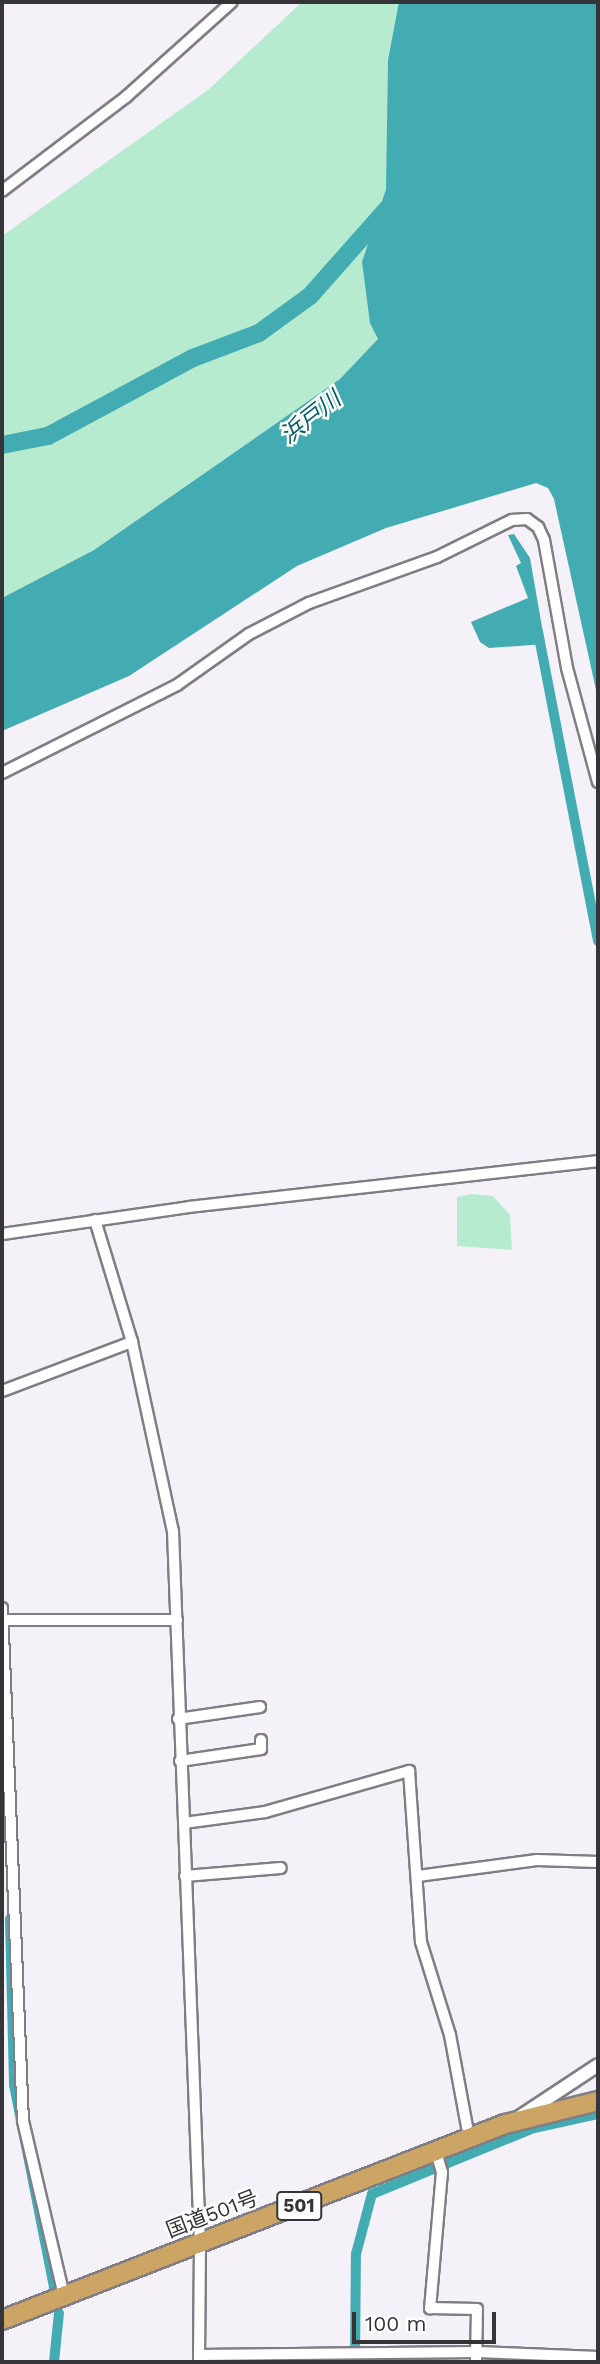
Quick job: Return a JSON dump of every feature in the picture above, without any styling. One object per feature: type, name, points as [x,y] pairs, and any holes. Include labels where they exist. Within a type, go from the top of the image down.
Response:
[{"type":"highway","name":"国道501号","points":[[2,2320],[200,2244],[439,2163],[469,2138],[505,2124],[598,2101]]},
{"type":"street","points":[[2,191],[125,97],[232,2]]},
{"type":"street","points":[[2,773],[177,685],[249,635],[309,603],[437,557],[512,520],[527,519],[538,527],[544,540],[567,668],[598,782]]},
{"type":"street","points":[[2,1234],[95,1220],[598,1161]]},
{"type":"street","points":[[95,1220],[132,1342],[173,1531],[178,1719],[200,2244],[199,2358],[356,2352],[477,2357],[598,2357]]},
{"type":"street","points":[[2,1391],[132,1342]]},
{"type":"street","points":[[2,1608],[23,2121],[64,2295]]},
{"type":"street","points":[[3,1620],[177,1620]]},
{"type":"street","points":[[178,1719],[260,1707]]},
{"type":"street","points":[[180,1761],[261,1749],[261,1740]]},
{"type":"street","points":[[184,1823],[265,1812],[409,1771],[418,1876],[416,1908],[423,1954],[450,2035],[469,2138]]},
{"type":"street","points":[[418,1876],[537,1860],[598,1862]]},
{"type":"street","points":[[185,1876],[281,1868]]},
{"type":"street","points":[[505,2124],[598,2065]]},
{"type":"street","points":[[439,2163],[430,2308],[477,2309],[477,2357]]},
{"type":"green space","points":[[302,2],[417,2],[386,189],[363,260],[379,339],[340,379],[94,550],[2,598],[2,236],[208,90]]},
{"type":"green space","points":[[472,1194],[493,1196],[510,1215],[512,1250],[457,1246],[457,1197]]},
{"type":"water","name":"浜戸川","points":[[399,2],[598,2],[598,699],[554,499],[548,488],[536,483],[386,528],[297,566],[129,676],[2,731],[2,598],[94,550],[340,379],[378,339],[370,323],[362,262],[386,189],[388,60]]},
{"type":"water","points":[[514,534],[530,558],[545,644],[489,648],[480,642],[471,622],[528,598],[516,566],[521,563],[508,535]]},
{"type":"waterway","points":[[2,445],[48,436],[193,358],[259,333],[310,296],[387,209]]},
{"type":"waterway","points":[[538,632],[598,941]]},
{"type":"waterway","points":[[10,1919],[14,2085],[55,2292]]},
{"type":"waterway","points":[[355,2362],[356,2254],[372,2194],[534,2128],[598,2114]]},
{"type":"waterway","points":[[54,2362],[59,2313]]}]
